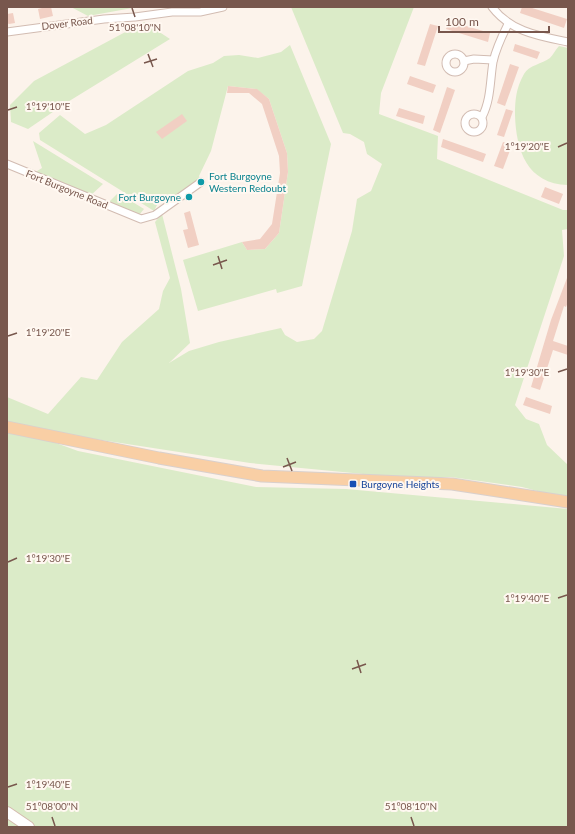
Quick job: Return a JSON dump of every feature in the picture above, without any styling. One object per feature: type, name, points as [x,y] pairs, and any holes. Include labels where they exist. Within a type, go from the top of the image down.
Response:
[{"type":"main road","points":[[7,427],[159,458],[262,476],[452,484],[568,502]]},
{"type":"street","name":"Dover Road","points":[[7,32],[104,19],[172,12],[200,12],[223,7]]},
{"type":"street","points":[[492,7],[508,24],[520,30],[535,35],[568,42]]},
{"type":"street","points":[[482,117],[488,104],[493,60],[500,39],[508,24]]},
{"type":"street","points":[[464,61],[474,59],[493,60]]},
{"type":"street","name":"Fort Burgoyne Road","points":[[7,164],[141,219],[150,217],[201,182]]},
{"type":"street","points":[[7,812],[29,827]]},
{"type":"green space","points":[[71,7],[138,7],[88,16]]},
{"type":"green space","points":[[291,7],[414,7],[381,93],[379,114],[438,136],[437,159],[563,210],[568,210],[568,229],[562,230],[564,256],[515,405],[526,419],[539,424],[547,445],[568,465],[568,499],[522,487],[451,477],[405,478],[250,463],[43,431],[7,421],[7,397],[48,414],[81,377],[97,380],[122,342],[159,309],[163,291],[170,278],[155,222],[162,214],[181,289],[190,343],[169,363],[189,351],[219,342],[281,328],[285,335],[297,342],[314,339],[322,331],[352,231],[357,199],[371,191],[382,164],[367,154],[364,142],[350,134],[343,133]]},
{"type":"green space","points":[[144,22],[170,39],[66,103],[28,129],[11,122],[10,105],[34,81]]},
{"type":"green space","points":[[290,45],[331,144],[302,286],[277,293],[276,289],[198,311],[183,260],[242,242],[247,250],[265,249],[279,233],[288,172],[287,153],[269,99],[256,89],[228,86],[211,151],[199,176],[201,182],[171,203],[161,197],[154,211],[40,140],[39,133],[60,115],[85,134],[106,125],[188,71],[213,63],[224,56],[239,55],[258,58],[281,52]]},
{"type":"green space","points":[[559,46],[568,48],[568,185],[554,183],[543,179],[533,172],[526,163],[518,141],[515,115],[516,94],[524,74],[532,67],[550,58]]},
{"type":"green space","points":[[33,141],[103,184],[90,196],[34,173],[42,168]]},
{"type":"green space","points":[[118,193],[144,209],[139,215],[109,202]]},
{"type":"green space","points":[[7,430],[45,439],[78,451],[256,487],[346,489],[568,509],[568,827],[7,827]]},
{"type":"building","points":[[51,7],[53,16],[40,19],[38,9]]},
{"type":"building","points":[[522,7],[529,7],[567,19],[564,28],[520,13]]},
{"type":"building","points":[[13,13],[15,23],[9,24],[7,23],[7,14]]},
{"type":"building","points":[[449,21],[490,33],[488,42],[446,29]]},
{"type":"building","points":[[430,24],[438,26],[425,66],[417,64]]},
{"type":"building","points":[[515,44],[540,52],[537,59],[513,51]]},
{"type":"building","points":[[510,64],[519,67],[505,106],[497,103]]},
{"type":"building","points":[[410,76],[436,85],[433,93],[407,84]]},
{"type":"building","points":[[228,86],[257,89],[269,99],[287,153],[288,172],[279,233],[265,249],[247,250],[242,242],[260,239],[272,224],[280,173],[279,156],[262,104],[249,93],[227,93]]},
{"type":"building","points":[[447,87],[455,90],[440,133],[433,130]]},
{"type":"building","points":[[399,108],[425,116],[423,124],[396,116]]},
{"type":"building","points":[[506,109],[513,111],[504,137],[497,135]]},
{"type":"building","points":[[182,114],[187,121],[162,139],[156,132]]},
{"type":"building","points":[[443,139],[486,154],[483,162],[441,147]]},
{"type":"building","points":[[503,142],[512,145],[503,169],[494,166]]},
{"type":"building","points":[[545,187],[563,194],[559,204],[541,197]]},
{"type":"building","points":[[190,211],[199,245],[188,248],[183,230],[188,229],[184,213]]},
{"type":"building","points":[[567,278],[568,302],[566,307],[564,306],[553,341],[568,346],[568,355],[553,350],[540,390],[531,387],[551,320]]},
{"type":"building","points":[[526,397],[552,406],[550,414],[523,405]]},
{"type":"place","name":"Fort Burgoyne Western Redoubt","points":[[201,182]]},
{"type":"place","name":"Fort Burgoyne","points":[[189,197]]},
{"type":"place","name":"Burgoyne Heights","points":[[353,484]]}]
